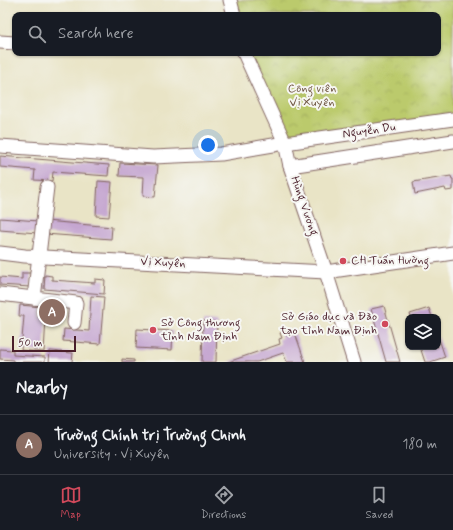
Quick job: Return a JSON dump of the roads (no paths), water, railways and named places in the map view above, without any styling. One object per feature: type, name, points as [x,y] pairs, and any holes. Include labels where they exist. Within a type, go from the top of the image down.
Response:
[{"type":"street","points":[[230,0],[233,12]]},
{"type":"street","points":[[0,42],[12,43]]},
{"type":"street","name":"Hùng Vương","points":[[245,56],[285,143],[290,166],[326,272],[354,362]]},
{"type":"street","name":"Nguyễn Du","points":[[0,146],[153,157],[221,154],[285,143],[453,119]]},
{"type":"street","name":"Nguyễn Du","points":[[290,166],[453,141]]},
{"type":"street","points":[[34,298],[47,187]]},
{"type":"street","name":"Vị Xuyên","points":[[0,253],[326,272],[453,253]]},
{"type":"street","points":[[0,294],[76,303],[74,323]]},
{"type":"place","name":"CH Tuấn Hường","points":[[343,261]]},
{"type":"place","name":"Trường Chính trị Trường Chinh","points":[[52,312]]},
{"type":"place","name":"Sở Giáo dục và Đào tạo tỉnh Nam Định","points":[[385,324]]},
{"type":"place","name":"Sở Công thương tỉnh Nam Định","points":[[153,330]]},
{"type":"park label","name":"Công viên Vị Xuyên","points":[[312,96]]}]
